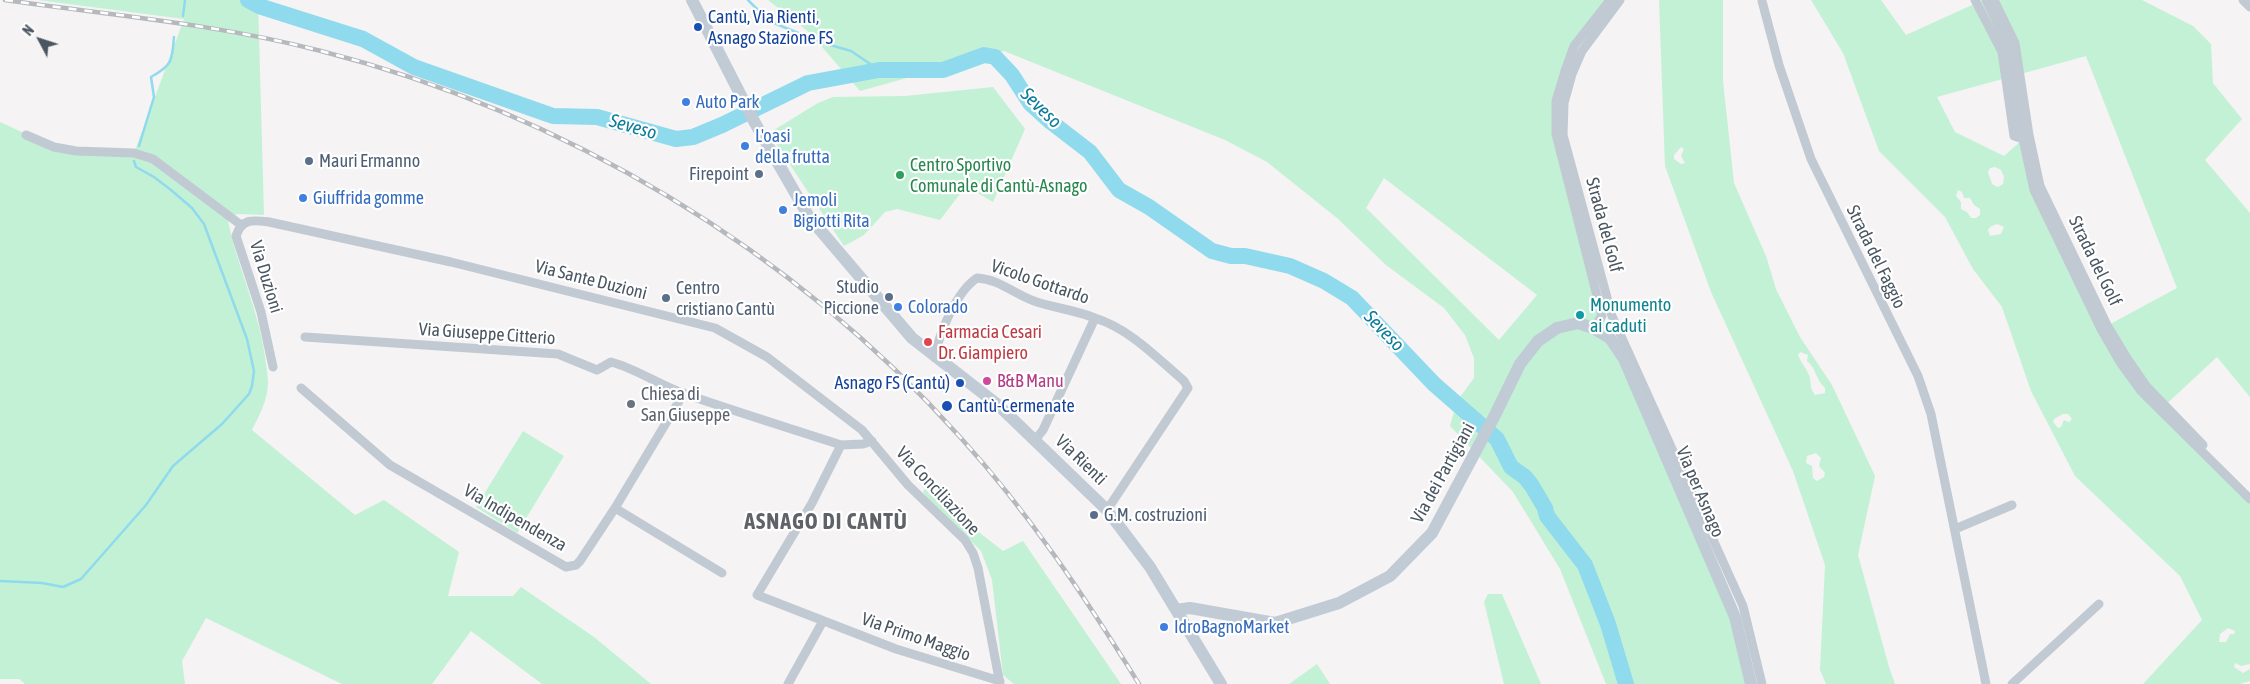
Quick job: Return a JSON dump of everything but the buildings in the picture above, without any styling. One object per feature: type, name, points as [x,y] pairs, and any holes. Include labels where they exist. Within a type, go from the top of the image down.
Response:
[{"type":"street","name":"Via Rienti","points":[[692,0],[755,123],[809,218],[912,338],[935,358],[998,405],[1107,510],[1150,567],[1221,684]]},
{"type":"street","name":"Strada del Golf","points":[[1593,328],[1602,316],[1556,134],[1556,101],[1574,46],[1610,0]]},
{"type":"street","name":"Strada del Golf","points":[[1620,0],[1582,51],[1575,67],[1564,103],[1563,135],[1612,316],[1743,606],[1762,684]]},
{"type":"street","name":"Strada del Golf","points":[[1975,0],[2002,52],[2014,136],[2023,139]]},
{"type":"street","name":"Strada del Golf","points":[[1986,0],[2009,47],[2023,139],[2034,190],[2101,329],[2120,362],[2141,391],[2250,499]]},
{"type":"street","name":"Strada del Golf","points":[[1994,0],[2015,43],[2029,135],[2040,186],[2107,325],[2126,358],[2147,387],[2247,487],[2250,493]]},
{"type":"street","points":[[2243,0],[2250,6]]},
{"type":"street","name":"Strada del Faggio","points":[[1762,1],[1779,64],[1811,160],[1918,376],[1931,414],[1986,684]]},
{"type":"street","points":[[26,135],[54,147],[76,152],[134,153],[153,159],[241,226]]},
{"type":"street","name":"Via Duzioni","points":[[269,222],[248,220],[241,226],[236,236],[261,312],[273,367]]},
{"type":"street","name":"Via Sante Duzioni","points":[[269,222],[451,262],[715,328],[767,357],[862,430],[872,441]]},
{"type":"street","name":"Vicolo Gottardo","points":[[935,358],[942,332],[964,289],[976,278],[990,279],[1034,301],[1082,312],[1095,318]]},
{"type":"street","points":[[1035,440],[1043,430],[1095,318],[1109,322],[1138,342],[1184,381],[1188,388],[1107,510]]},
{"type":"street","name":"Via dei Partigiani","points":[[1176,610],[1190,608],[1276,623],[1339,603],[1390,576],[1432,533],[1478,448],[1520,364],[1538,341],[1557,328],[1578,323],[1593,328]]},
{"type":"street","name":"Via per Asnago","points":[[1593,328],[1610,338],[1624,359],[1735,618],[1751,684]]},
{"type":"street","name":"Via Giuseppe Citterio","points":[[305,337],[558,354],[597,370],[611,362],[629,367],[655,382],[684,394]]},
{"type":"street","name":"Via Indipendenza","points":[[301,388],[390,465],[566,567],[580,562],[684,394]]},
{"type":"street","points":[[684,394],[842,446],[872,441]]},
{"type":"street","name":"Via Conciliazione","points":[[872,441],[908,485],[965,540],[973,553],[978,568],[1000,683]]},
{"type":"street","name":"Via Primo Maggio","points":[[842,446],[812,503],[758,594],[896,649],[1000,683]]},
{"type":"street","points":[[1955,528],[2012,505]]},
{"type":"street","points":[[614,508],[722,574]]},
{"type":"street","points":[[2012,684],[2099,604]]},
{"type":"street","points":[[788,684],[823,621]]},
{"type":"green space","points":[[38,0],[258,0],[264,215],[239,214],[227,216],[262,338],[267,373],[268,383],[263,407],[252,430],[355,515],[384,500],[459,552],[448,596],[513,596],[521,587],[594,637],[651,684],[542,684],[471,631],[432,684],[342,684],[206,618],[182,661],[185,684],[25,684],[19,679],[0,679],[0,122],[54,147],[134,153],[184,19]]},
{"type":"green space","points":[[768,0],[1610,0],[1574,46],[1556,101],[1602,316],[1624,359],[1735,617],[1752,684],[1606,684],[1560,569],[1513,492],[1450,426],[1457,401],[1474,378],[1474,358],[1465,335],[1444,308],[1386,265],[1337,218],[1267,162],[1225,140],[1004,51],[860,91],[810,33]],"holes":[[[1384,178],[1537,295],[1499,340],[1366,208]]]},
{"type":"green space","points":[[1659,0],[1723,0],[1723,81],[1734,183],[1766,256],[1776,289],[1800,337],[1832,385],[1875,476],[1858,555],[1895,684],[1826,684],[1820,670],[1825,565],[1793,471],[1711,292],[1665,166]],"holes":[[[1681,147],[1684,149],[1681,156],[1685,163],[1681,164],[1674,159],[1674,155]],[[1800,352],[1808,355],[1807,361],[1825,388],[1825,393],[1815,395],[1813,393],[1809,375],[1798,355]],[[1816,453],[1821,458],[1819,466],[1825,473],[1824,477],[1817,481],[1813,478],[1812,466],[1806,463],[1807,456]]]},
{"type":"green space","points":[[1811,0],[1881,0],[1906,35],[1983,0],[2142,0],[2193,26],[2211,44],[2213,83],[2242,119],[2205,160],[2250,213],[2250,397],[2217,357],[2160,410],[2250,499],[2250,664],[2241,666],[2235,663],[2234,667],[2243,673],[2250,669],[2250,681],[2240,684],[2143,684],[2202,620],[2180,576],[2075,476],[2031,391],[2002,307],[1973,269],[1945,217],[1879,151],[1843,53]],"holes":[[[2086,56],[2177,288],[2101,329],[2023,139],[2004,156],[1955,132],[1937,97]],[[1995,167],[2001,170],[2004,177],[2003,184],[1998,187],[1992,184],[1988,172],[1990,168]],[[1958,190],[1962,192],[1964,198],[1970,198],[1974,205],[1980,209],[1980,215],[1976,218],[1971,218],[1967,212],[1961,209],[1961,202],[1956,196]],[[1997,224],[2004,227],[2001,234],[1990,236],[1988,230]],[[2063,414],[2068,414],[2072,419],[2069,422],[2064,420],[2061,427],[2058,428],[2053,422],[2054,419]],[[2228,628],[2235,631],[2234,634],[2230,634],[2226,642],[2219,642],[2220,634]]]},
{"type":"green space","name":"Centro Sportivo Comunale di Cantù-Asnago","points":[[993,87],[1025,129],[993,202],[966,186],[940,220],[897,209],[885,212],[864,235],[844,246],[769,133],[818,103],[833,97],[905,96]]},
{"type":"green space","points":[[523,431],[564,456],[517,533],[476,507]]},
{"type":"green space","points":[[930,481],[933,484],[927,492],[1003,551],[1023,541],[1121,684],[1014,684],[1003,675],[992,580],[981,551],[923,492]]},
{"type":"green space","points":[[1488,594],[1502,594],[1541,684],[1504,684],[1484,602]]},
{"type":"green space","points":[[1317,664],[1330,684],[1289,684]]},
{"type":"waterway","points":[[183,16],[185,0]]},
{"type":"waterway","name":"Seveso","points":[[248,0],[259,6],[363,39],[414,67],[553,116],[597,117],[676,139],[693,137],[722,125],[808,83],[879,70],[943,70],[984,55],[995,57],[1012,75],[1030,103],[1090,152],[1119,190],[1149,207],[1212,251],[1290,266],[1324,281],[1352,298],[1434,384],[1497,439],[1511,467],[1525,477],[1532,486],[1545,508],[1547,516],[1585,565],[1608,624],[1626,684]]},
{"type":"waterway","points":[[748,0],[769,21],[820,42],[851,51],[879,70]]},
{"type":"waterway","points":[[139,146],[154,97],[151,77],[164,69],[170,61],[174,37]]},
{"type":"waterway","points":[[0,581],[42,583],[63,587],[81,579],[146,505],[173,466],[222,424],[249,394],[252,386],[254,371],[247,339],[204,224],[192,208],[154,177],[136,167],[134,161]]},
{"type":"railway","points":[[5,0],[203,27],[321,51],[411,78],[500,111],[586,151],[669,197],[748,249],[823,306],[894,369],[960,437],[1009,495],[1055,556],[1139,684]]},
{"type":"place","name":"Cantù, Via Rienti, Asnago Stazione FS","points":[[698,27]]},
{"type":"place","name":"Auto Park","points":[[686,102]]},
{"type":"place","name":"L'oasi della frutta","points":[[745,146]]},
{"type":"place","name":"Mauri Ermanno","points":[[309,161]]},
{"type":"place","name":"Firepoint","points":[[759,174]]},
{"type":"place","name":"Centro Sportivo Comunale di Cantù-Asnago","points":[[900,175]]},
{"type":"place","name":"Giuffrida gomme","points":[[303,198]]},
{"type":"place","name":"Jemoli Bigiotti Rita","points":[[783,210]]},
{"type":"place","name":"Studio Piccione","points":[[889,297]]},
{"type":"place","name":"Centro cristiano Cantù","points":[[666,298]]},
{"type":"place","name":"Colorado","points":[[898,307]]},
{"type":"place","name":"Monumento ai caduti","points":[[1580,315]]},
{"type":"place","name":"Farmacia Cesari Dr. Giampiero","points":[[928,342]]},
{"type":"place","name":"B&B Manu","points":[[987,381]]},
{"type":"place","name":"Asnago FS (Cantù)","points":[[960,383]]},
{"type":"place","name":"Chiesa di San Giuseppe","points":[[631,404]]},
{"type":"place","name":"Cantù-Cermenate","points":[[947,406]]},
{"type":"place","name":"G.M. costruzioni","points":[[1094,515]]},
{"type":"place","name":"IdroBagnoMarket","points":[[1164,627]]},
{"type":"district","name":"ASNAGO DI CANTÙ","points":[[826,522]]}]
